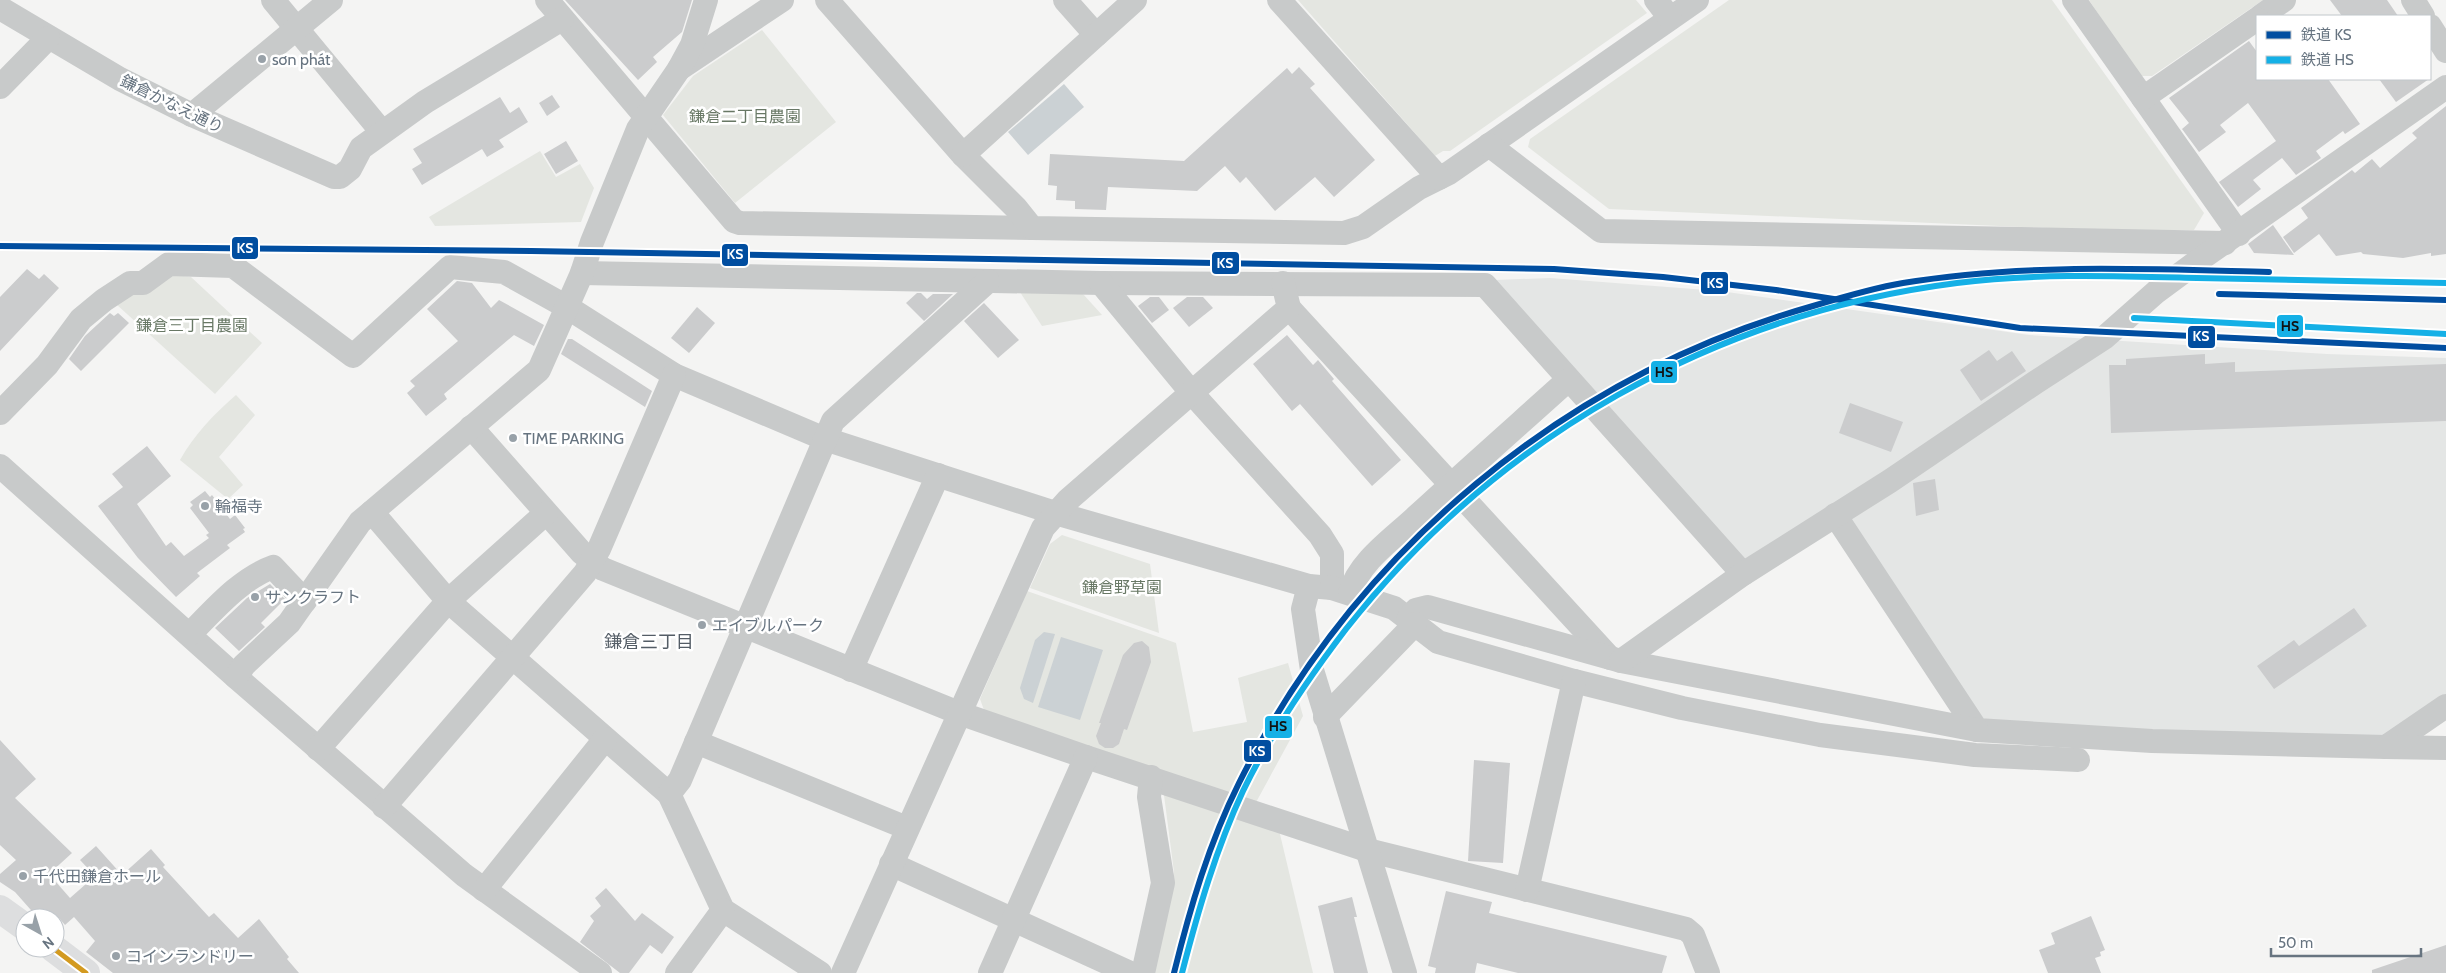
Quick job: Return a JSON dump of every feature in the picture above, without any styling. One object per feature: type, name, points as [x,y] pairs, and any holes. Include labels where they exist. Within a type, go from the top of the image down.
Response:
[{"type":"main road","points":[[0,909],[15,920]]},
{"type":"main road","points":[[65,958],[86,973]]},
{"type":"street","points":[[273,0],[382,132],[424,102],[562,19]]},
{"type":"street","points":[[192,115],[331,0]]},
{"type":"street","points":[[548,0],[644,118],[729,217],[740,223],[1029,224],[1344,233],[1363,227],[1419,188],[1449,173],[1697,0]]},
{"type":"street","points":[[236,677],[244,665],[289,623],[360,522],[539,370],[582,273],[592,242],[638,129],[679,69],[692,45],[706,0]]},
{"type":"street","points":[[679,69],[782,0]]},
{"type":"street","points":[[827,0],[962,155],[1029,224]]},
{"type":"street","points":[[1066,0],[1096,35]]},
{"type":"street","points":[[962,155],[1134,0]]},
{"type":"street","points":[[1278,0],[1439,178]]},
{"type":"street","points":[[1656,0],[1670,18]]},
{"type":"street","points":[[2074,0],[2143,98],[2232,238]]},
{"type":"street","points":[[2262,15],[2284,0]]},
{"type":"street","points":[[2412,0],[2422,15]]},
{"type":"street","name":"鎌倉かなえ通り","points":[[0,8],[48,38],[192,115],[327,176],[340,177],[350,169],[361,148],[382,132]]},
{"type":"street","points":[[2143,98],[2256,19]]},
{"type":"street","points":[[2431,28],[2446,51]]},
{"type":"street","points":[[0,87],[48,38]]},
{"type":"street","points":[[1615,659],[1743,574],[1890,481],[2104,338],[2156,292],[2446,87]]},
{"type":"street","points":[[1488,145],[1601,230],[1760,234],[2232,238]]},
{"type":"street","points":[[0,413],[47,365],[81,319],[104,300],[130,283],[143,283],[169,264],[233,266],[353,356],[450,267],[504,272],[567,307],[674,375],[825,439],[1055,513],[1394,608],[1438,642],[1574,681],[1682,708],[1820,735],[1975,755],[2078,760]]},
{"type":"street","points":[[582,273],[1101,283],[1485,285],[1743,574]]},
{"type":"street","points":[[669,794],[680,780],[833,421],[988,281]]},
{"type":"street","points":[[1101,283],[1191,392],[1320,534],[1332,554],[1334,567],[1331,589]]},
{"type":"street","points":[[1282,283],[1289,308],[1615,659]]},
{"type":"street","points":[[842,973],[1024,566],[1043,528],[1055,513],[1289,308]]},
{"type":"street","points":[[384,807],[585,573],[592,562],[674,375]]},
{"type":"street","points":[[1405,973],[1325,717],[1312,670],[1303,609],[1331,589],[1353,583],[1366,564],[1568,380]]},
{"type":"street","points":[[471,427],[546,513],[592,562],[603,569],[959,713],[1086,757],[1367,850],[1686,929],[1693,935],[1708,973]]},
{"type":"street","points":[[0,466],[384,807],[484,890],[600,973]]},
{"type":"street","points":[[851,670],[938,475]]},
{"type":"street","points":[[372,512],[448,601],[512,659],[669,794],[723,910],[820,973]]},
{"type":"street","points":[[318,749],[448,601],[546,513]]},
{"type":"street","points":[[1835,515],[1977,730]]},
{"type":"street","points":[[190,634],[228,596],[264,570],[273,567],[304,601]]},
{"type":"street","points":[[1325,717],[1412,621],[1416,610],[1428,607],[1615,659],[1977,730],[2152,741],[2446,748]]},
{"type":"street","points":[[1527,890],[1574,681]]},
{"type":"street","points":[[2386,748],[2446,706]]},
{"type":"street","points":[[484,890],[604,739]]},
{"type":"street","points":[[696,742],[908,828]]},
{"type":"street","points":[[990,973],[1086,757]]},
{"type":"street","points":[[1143,973],[1163,883],[1149,797],[1151,777]]},
{"type":"street","points":[[891,864],[1130,973]]},
{"type":"street","points":[[677,973],[723,910]]},
{"type":"shaded area","points":[[1064,84],[1084,107],[1028,155],[1008,132]]},
{"type":"shaded area","points":[[1550,278],[1720,291],[2029,335],[2327,354],[2446,358],[2446,698],[2390,736],[2235,734],[1977,721],[1836,506],[1753,561],[1741,559],[1495,280]]},
{"type":"shaded area","points":[[1044,632],[1055,634],[1033,703],[1024,699],[1020,688],[1035,640]]},
{"type":"shaded area","points":[[1061,637],[1103,650],[1080,720],[1038,707]]},
{"type":"green space","points":[[1298,0],[1636,0],[1647,13],[1450,151],[1443,151],[1435,156]]},
{"type":"green space","points":[[1729,0],[2052,0],[2204,213],[2194,230],[2094,230],[1609,209],[1528,147],[1530,139]]},
{"type":"green space","points":[[2089,0],[2263,0],[2152,76],[2140,76]]},
{"type":"green space","name":"鎌倉二丁目農園","points":[[762,30],[836,122],[735,203],[663,115],[693,76]]},
{"type":"green space","points":[[540,151],[556,177],[580,164],[594,188],[581,222],[435,226],[429,217]]},
{"type":"green space","name":"鎌倉三丁目農園","points":[[170,274],[191,277],[262,343],[215,394],[116,304]]},
{"type":"green space","points":[[1020,292],[1083,294],[1102,315],[1042,326]]},
{"type":"green space","points":[[236,395],[255,415],[219,457],[243,485],[228,499],[180,460],[205,425]]},
{"type":"green space","name":"鎌倉野草園","points":[[1062,535],[1150,564],[1159,633],[1030,588],[1050,544]]},
{"type":"green space","points":[[1027,591],[1176,643],[1193,732],[1247,722],[1238,678],[1288,663],[1303,716],[1248,817],[1279,830],[1313,973],[1152,973],[1174,872],[1161,772],[984,710],[980,699]]},
{"type":"building","points":[[565,0],[692,0],[682,32],[653,57],[657,62],[638,80]]},
{"type":"building","points":[[2330,0],[2387,0],[2397,15],[2341,15]]},
{"type":"building","points":[[2249,41],[2256,51],[2256,80],[2329,80],[2360,124],[2345,134],[2343,131],[2316,151],[2321,158],[2296,175],[2282,158],[2253,180],[2261,189],[2238,207],[2219,182],[2276,141],[2248,103],[2220,125],[2226,132],[2199,152],[2182,129],[2189,123],[2169,98]]},
{"type":"building","points":[[1299,67],[1315,84],[1310,88],[1375,160],[1334,197],[1315,177],[1275,211],[1246,177],[1240,183],[1225,166],[1197,191],[1108,187],[1106,210],[1075,209],[1075,201],[1056,200],[1057,186],[1048,185],[1050,154],[1184,161],[1287,68],[1292,74]]},
{"type":"building","points":[[2380,80],[2428,80],[2396,102]]},
{"type":"building","points":[[552,95],[560,107],[547,116],[539,103]]},
{"type":"building","points":[[500,97],[510,113],[519,107],[528,122],[499,140],[504,147],[487,157],[482,149],[422,185],[412,169],[422,163],[413,149]]},
{"type":"building","points":[[2446,106],[2446,254],[2431,256],[2431,253],[2403,258],[2363,254],[2361,252],[2336,256],[2319,234],[2294,253],[2283,237],[2308,218],[2301,208],[2352,170],[2355,173],[2372,159],[2380,168],[2417,138],[2412,133]]},
{"type":"building","points":[[566,141],[578,161],[556,174],[544,154]]},
{"type":"building","points":[[2273,225],[2294,255],[2254,253],[2248,244]]},
{"type":"building","points":[[27,269],[39,279],[44,274],[59,288],[0,351],[0,297]]},
{"type":"building","points":[[457,281],[472,283],[491,308],[499,300],[544,325],[534,346],[514,335],[444,394],[447,399],[426,416],[407,393],[415,386],[410,381],[458,341],[427,309]]},
{"type":"building","points":[[917,293],[921,293],[927,299],[933,294],[953,294],[924,321],[906,303]]},
{"type":"building","points":[[1150,297],[1159,297],[1169,310],[1152,323],[1138,306]]},
{"type":"building","points":[[1187,297],[1203,297],[1213,308],[1189,327],[1173,308]]},
{"type":"building","points":[[984,303],[1019,340],[998,358],[964,321]]},
{"type":"building","points":[[697,307],[715,323],[689,353],[671,338]]},
{"type":"building","points":[[110,313],[114,316],[118,313],[129,323],[81,371],[69,359],[85,336]]},
{"type":"building","points":[[1287,335],[1313,365],[1318,360],[1334,379],[1332,381],[1401,460],[1372,486],[1300,404],[1292,411],[1253,364]]},
{"type":"building","points":[[568,339],[572,339],[652,391],[645,407],[561,354]]},
{"type":"building","points":[[1989,350],[1997,361],[2012,351],[2026,371],[1981,401],[1960,370]]},
{"type":"building","points":[[2205,354],[2205,364],[2235,362],[2235,372],[2446,364],[2446,421],[2111,433],[2109,365],[2126,365],[2126,359]]},
{"type":"building","points":[[1850,403],[1903,422],[1891,452],[1839,433]]},
{"type":"building","points":[[147,446],[171,476],[137,504],[166,546],[171,542],[184,556],[209,538],[206,535],[209,533],[190,508],[193,505],[190,502],[205,491],[210,497],[212,495],[230,519],[235,515],[245,528],[243,529],[245,532],[227,545],[230,548],[197,573],[200,576],[176,597],[138,558],[98,506],[123,487],[112,474]]},
{"type":"building","points":[[1935,479],[1939,510],[1916,516],[1913,483]]},
{"type":"building","points":[[270,584],[285,599],[261,623],[265,627],[239,651],[215,628],[247,598]]},
{"type":"building","points":[[2354,608],[2367,626],[2274,689],[2257,666],[2294,640],[2299,646]]},
{"type":"building","points":[[1142,641],[1149,647],[1151,662],[1127,730],[1124,729],[1119,744],[1113,748],[1105,748],[1099,744],[1096,736],[1101,723],[1099,723],[1123,655],[1134,643]]},
{"type":"building","points":[[0,740],[36,779],[15,798],[72,853],[49,874],[70,898],[95,876],[80,860],[96,846],[122,875],[151,849],[165,865],[163,867],[209,917],[214,913],[238,938],[259,919],[299,973],[113,973],[86,952],[95,941],[74,917],[65,925],[65,908],[29,908],[15,892],[0,882],[0,874],[16,860],[0,845]]},
{"type":"building","points":[[1474,760],[1510,763],[1503,863],[1468,861]]},
{"type":"building","points":[[606,888],[635,921],[642,913],[674,937],[662,954],[650,945],[629,973],[620,973],[580,942],[594,921],[590,916],[601,906],[595,898]]},
{"type":"building","points":[[1446,891],[1492,902],[1489,913],[1667,956],[1662,973],[1518,973],[1477,963],[1475,973],[1435,973],[1436,968],[1428,966]]},
{"type":"building","points":[[1352,897],[1357,917],[1354,917],[1368,973],[1334,973],[1318,906]]},
{"type":"building","points":[[2091,916],[2105,950],[2100,952],[2101,956],[2095,958],[2101,973],[2048,973],[2039,950],[2055,944],[2051,933]]},
{"type":"building","points":[[2446,945],[2446,973],[2372,973],[2372,970]]},
{"type":"rail line","name":"KS","points":[[0,246],[531,251],[1554,269],[1663,277],[1776,290],[2020,328],[2446,348]]},
{"type":"rail line","name":"KS","points":[[1174,973],[1194,900],[1218,829],[1239,783],[1287,699],[1342,621],[1406,549],[1476,484],[1552,427],[1634,378],[1721,337],[1813,306],[1880,287],[1994,272],[2040,270],[2131,269],[2269,272]]},
{"type":"rail line","name":"HS","points":[[1182,973],[1208,880],[1224,835],[1243,791],[1265,748],[1290,707],[1346,629],[1406,560],[1471,498],[1542,443],[1617,395],[1697,355],[1780,323],[1867,299],[1957,283],[2077,276],[2446,283]]},
{"type":"rail line","name":"KS","points":[[2219,294],[2446,300]]},
{"type":"rail line","name":"HS","points":[[2134,318],[2446,334]]},
{"type":"transit line","points":[[65,957],[86,973]]},
{"type":"place","name":"sơn phát","points":[[262,59]]},
{"type":"place","name":"TIME PARKING","points":[[513,438]]},
{"type":"place","name":"輪福寺","points":[[205,506]]},
{"type":"place","name":"サンクラフト","points":[[255,597]]},
{"type":"place","name":"エイブルパーク","points":[[702,625]]},
{"type":"place","name":"千代田鎌倉ホール","points":[[23,876]]},
{"type":"place","name":"コインランドリー","points":[[116,956]]},
{"type":"district","name":"鎌倉三丁目","points":[[649,642]]}]
